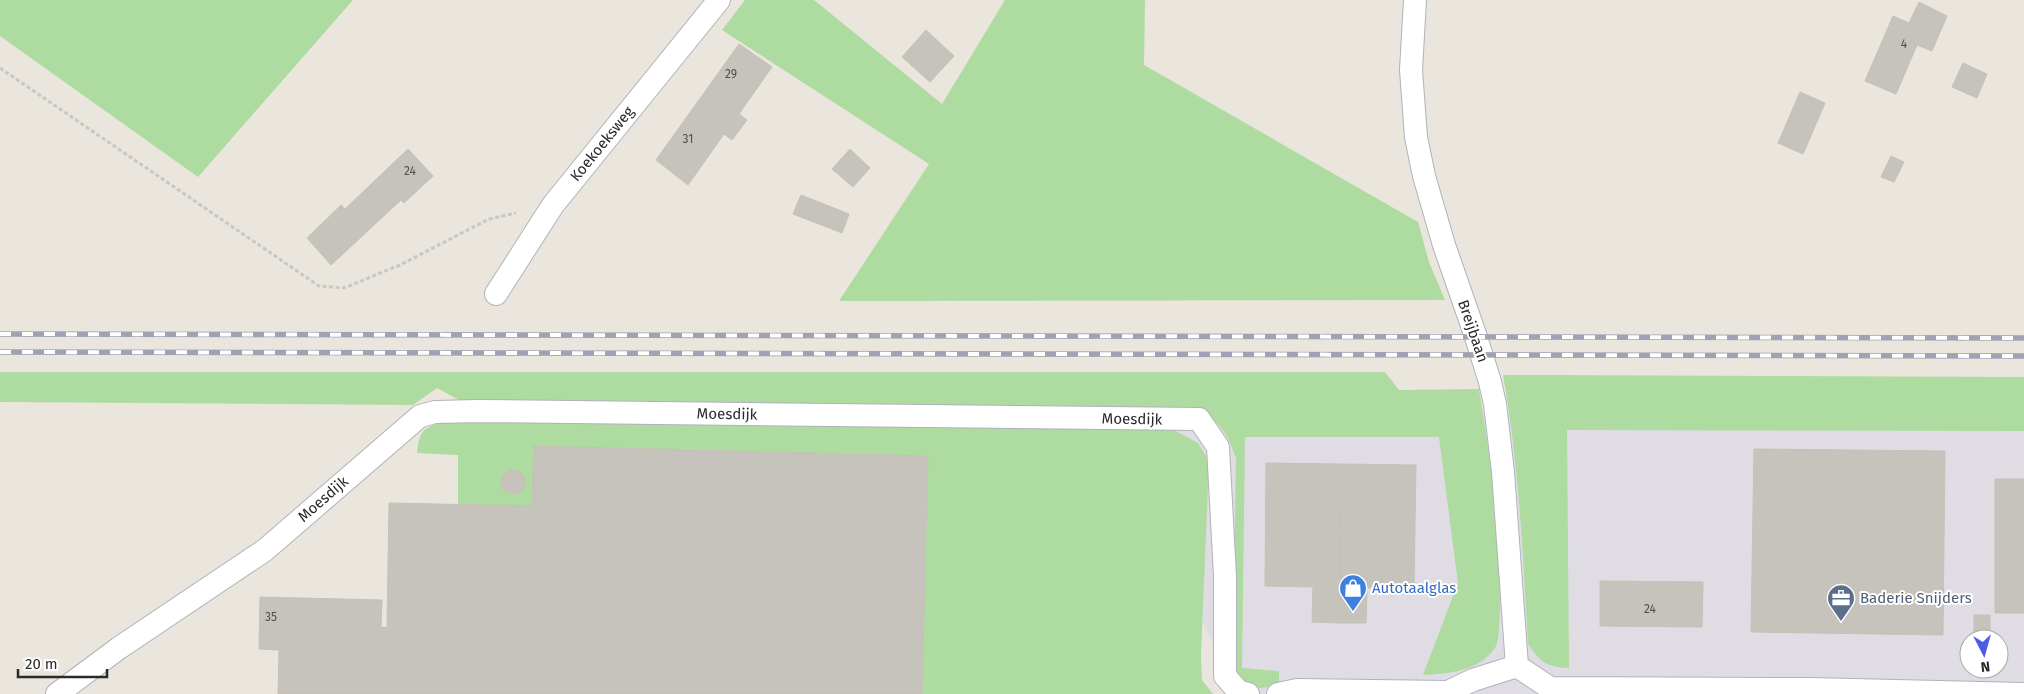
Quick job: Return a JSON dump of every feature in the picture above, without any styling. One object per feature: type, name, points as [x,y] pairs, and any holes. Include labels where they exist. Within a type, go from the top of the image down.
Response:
[{"type":"street","name":"Koekoeksweg","points":[[496,294],[553,204],[719,0]]},
{"type":"street","name":"Breijbaan","points":[[1415,0],[1411,70],[1416,137],[1424,176],[1444,245],[1479,346],[1495,404],[1503,472],[1517,666]]},
{"type":"street","points":[[415,419],[440,394]]},
{"type":"street","name":"Moesdijk","points":[[57,694],[119,648],[265,550],[415,419],[435,412],[478,411],[1199,419],[1218,447],[1225,576],[1226,676],[1238,691],[1248,694]]},
{"type":"street","points":[[1278,694],[1297,690],[1448,692],[1473,680],[1517,666],[1550,688],[1810,689],[2024,694]]},
{"type":"path","points":[[0,68],[319,286],[344,288],[400,264],[489,219],[553,204]]},
{"type":"shaded area","points":[[1099,405],[2024,415],[2024,694],[1237,694]]},
{"type":"green space","points":[[0,0],[353,0],[198,177],[0,36]]},
{"type":"green space","points":[[745,0],[814,0],[942,104],[1005,0],[1145,0],[1144,65],[1418,222],[1429,262],[1445,300],[839,301],[929,164],[722,30]]},
{"type":"green space","points":[[0,372],[1385,372],[1399,390],[1479,389],[1497,527],[1500,583],[1498,640],[1495,648],[1481,662],[1462,670],[1443,674],[1423,675],[1458,583],[1439,437],[1245,437],[1242,668],[1279,671],[1279,683],[1269,687],[1254,688],[1241,681],[1233,667],[1236,458],[1221,427],[1203,414],[468,405],[437,388],[413,405],[0,402]]},
{"type":"green space","points":[[1503,375],[2024,377],[2024,431],[1567,430],[1569,668],[1550,665],[1540,659],[1528,644],[1517,476]]},
{"type":"green space","points":[[451,420],[1174,430],[1198,443],[1209,461],[1201,656],[1202,680],[1213,694],[922,694],[928,456],[534,446],[532,506],[458,506],[458,455],[417,453],[422,432],[430,427]]},
{"type":"building","points":[[1919,2],[1947,16],[1932,51],[1917,45],[1896,94],[1865,81],[1893,16],[1909,23]]},
{"type":"building","points":[[926,30],[954,56],[930,82],[902,57]]},
{"type":"building","points":[[739,44],[772,67],[739,114],[747,120],[732,140],[724,134],[688,185],[656,160]]},
{"type":"building","points":[[1963,63],[1987,74],[1977,98],[1952,87]]},
{"type":"building","points":[[1800,92],[1825,103],[1803,154],[1778,143]]},
{"type":"building","points":[[408,149],[433,176],[404,203],[401,200],[331,265],[307,238],[341,205],[345,209]]},
{"type":"building","points":[[850,149],[870,168],[853,187],[832,169]]},
{"type":"building","points":[[1891,156],[1904,162],[1894,182],[1881,177]]},
{"type":"building","points":[[801,195],[849,214],[842,233],[793,214]]},
{"type":"building","points":[[534,446],[928,456],[922,694],[278,694],[279,650],[259,649],[260,597],[382,600],[381,627],[387,628],[389,503],[532,506]]},
{"type":"building","points":[[1754,449],[1945,451],[1943,635],[1751,632]]},
{"type":"building","points":[[1266,463],[1341,464],[1339,623],[1312,622],[1313,587],[1265,586]]},
{"type":"building","points":[[1341,464],[1416,465],[1414,588],[1367,588],[1366,623],[1339,623]]},
{"type":"building","points":[[513,470],[521,474],[525,482],[521,490],[513,494],[505,490],[501,482],[505,474]]},
{"type":"building","points":[[1995,479],[2024,479],[2024,613],[1995,613]]},
{"type":"building","points":[[1600,581],[1703,582],[1702,627],[1600,626]]},
{"type":"building","points":[[1974,615],[1990,615],[1990,629],[1974,629]]},
{"type":"railway","points":[[0,334],[2024,338]]},
{"type":"railway","points":[[0,352],[2024,356]]},
{"type":"place","name":"Autotaalglas","points":[[1353,612]]},
{"type":"place","name":"Baderie Snijders","points":[[1841,622]]}]
